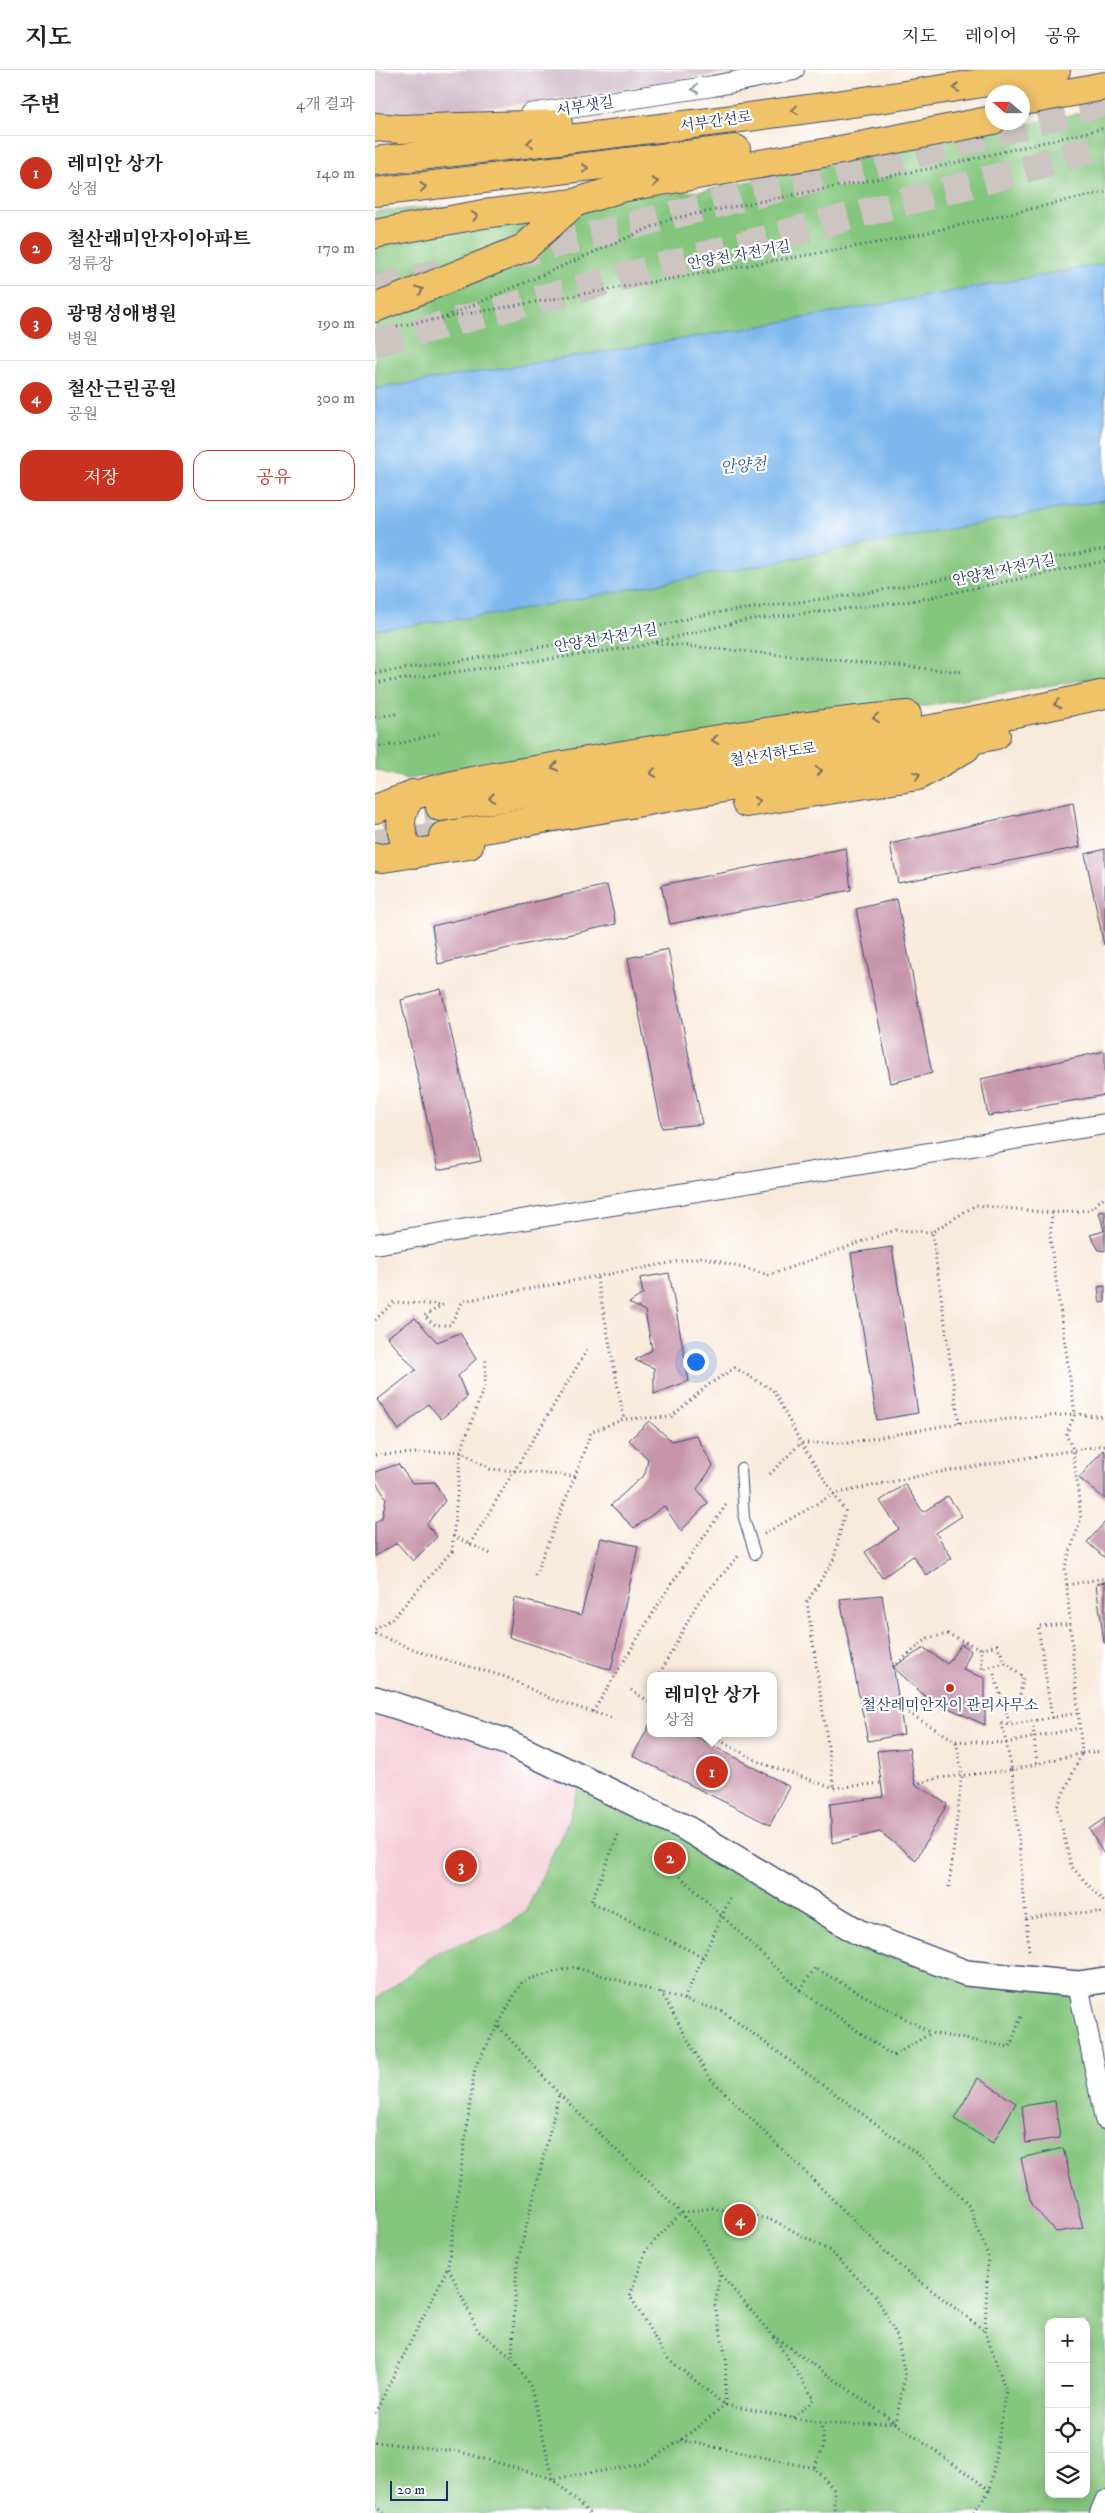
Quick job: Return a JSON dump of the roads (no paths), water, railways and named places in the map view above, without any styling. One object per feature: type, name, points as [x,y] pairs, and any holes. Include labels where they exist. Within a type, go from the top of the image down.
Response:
[{"type":"main road","name":"서부간선로","points":[[375,161],[755,115],[955,88],[1056,70]]},
{"type":"main road","points":[[1030,100],[1101,87]]},
{"type":"main road","points":[[1030,112],[1101,87]]},
{"type":"main road","name":"서부간선로","points":[[375,192],[688,157],[871,129],[985,108]]},
{"type":"main road","points":[[383,130],[755,115]]},
{"type":"main road","points":[[375,234],[483,214],[573,203],[621,188],[835,152],[985,122]]},
{"type":"main road","points":[[385,317],[523,248],[573,203]]},
{"type":"main road","name":"철산지하도로","points":[[443,836],[823,771],[1105,694]]},
{"type":"main road","points":[[375,809],[672,746],[837,722],[920,713],[981,728]]},
{"type":"main road","name":"철산지하도로","points":[[981,728],[1105,713]]},
{"type":"main road","points":[[378,860],[918,776],[981,728]]},
{"type":"main road","points":[[375,787],[408,785],[427,797]]},
{"type":"main road","points":[[415,854],[406,847],[401,818],[403,806],[427,797]]},
{"type":"street","name":"서부샛길","points":[[383,130],[533,114],[713,86],[795,70]]},
{"type":"street","points":[[375,1244],[1105,1124]]},
{"type":"street","points":[[375,1699],[507,1742],[683,1827],[858,1932],[966,1973],[1078,1984],[1105,1980]]},
{"type":"street","points":[[1078,1984],[1105,2119]]},
{"type":"street","points":[[1100,2513],[1105,2501]]},
{"type":"lane","points":[[741,1468],[744,1518],[755,1554]]},
{"type":"water","name":"안양천","points":[[1105,264],[1105,500],[498,614],[375,630],[375,389],[743,329]]},
{"type":"tunnel","points":[[509,256],[959,143],[1105,102]]},
{"type":"tunnel","points":[[375,343],[1009,174],[1105,145]]},
{"type":"tunnel","points":[[375,289],[440,273]]},
{"type":"tunnel","points":[[382,814],[440,807]]},
{"type":"tunnel","points":[[375,843],[443,836]]},
{"type":"place","name":"철산레미안자이 관리사무소","points":[[950,1688]]},
{"type":"place","name":"레미안 상가","points":[[712,1772]]},
{"type":"place","name":"철산래미안자이아파트","points":[[670,1858]]},
{"type":"place","name":"광명성애병원","points":[[461,1866]]},
{"type":"place","name":"철산근린공원","points":[[740,2220]]}]
